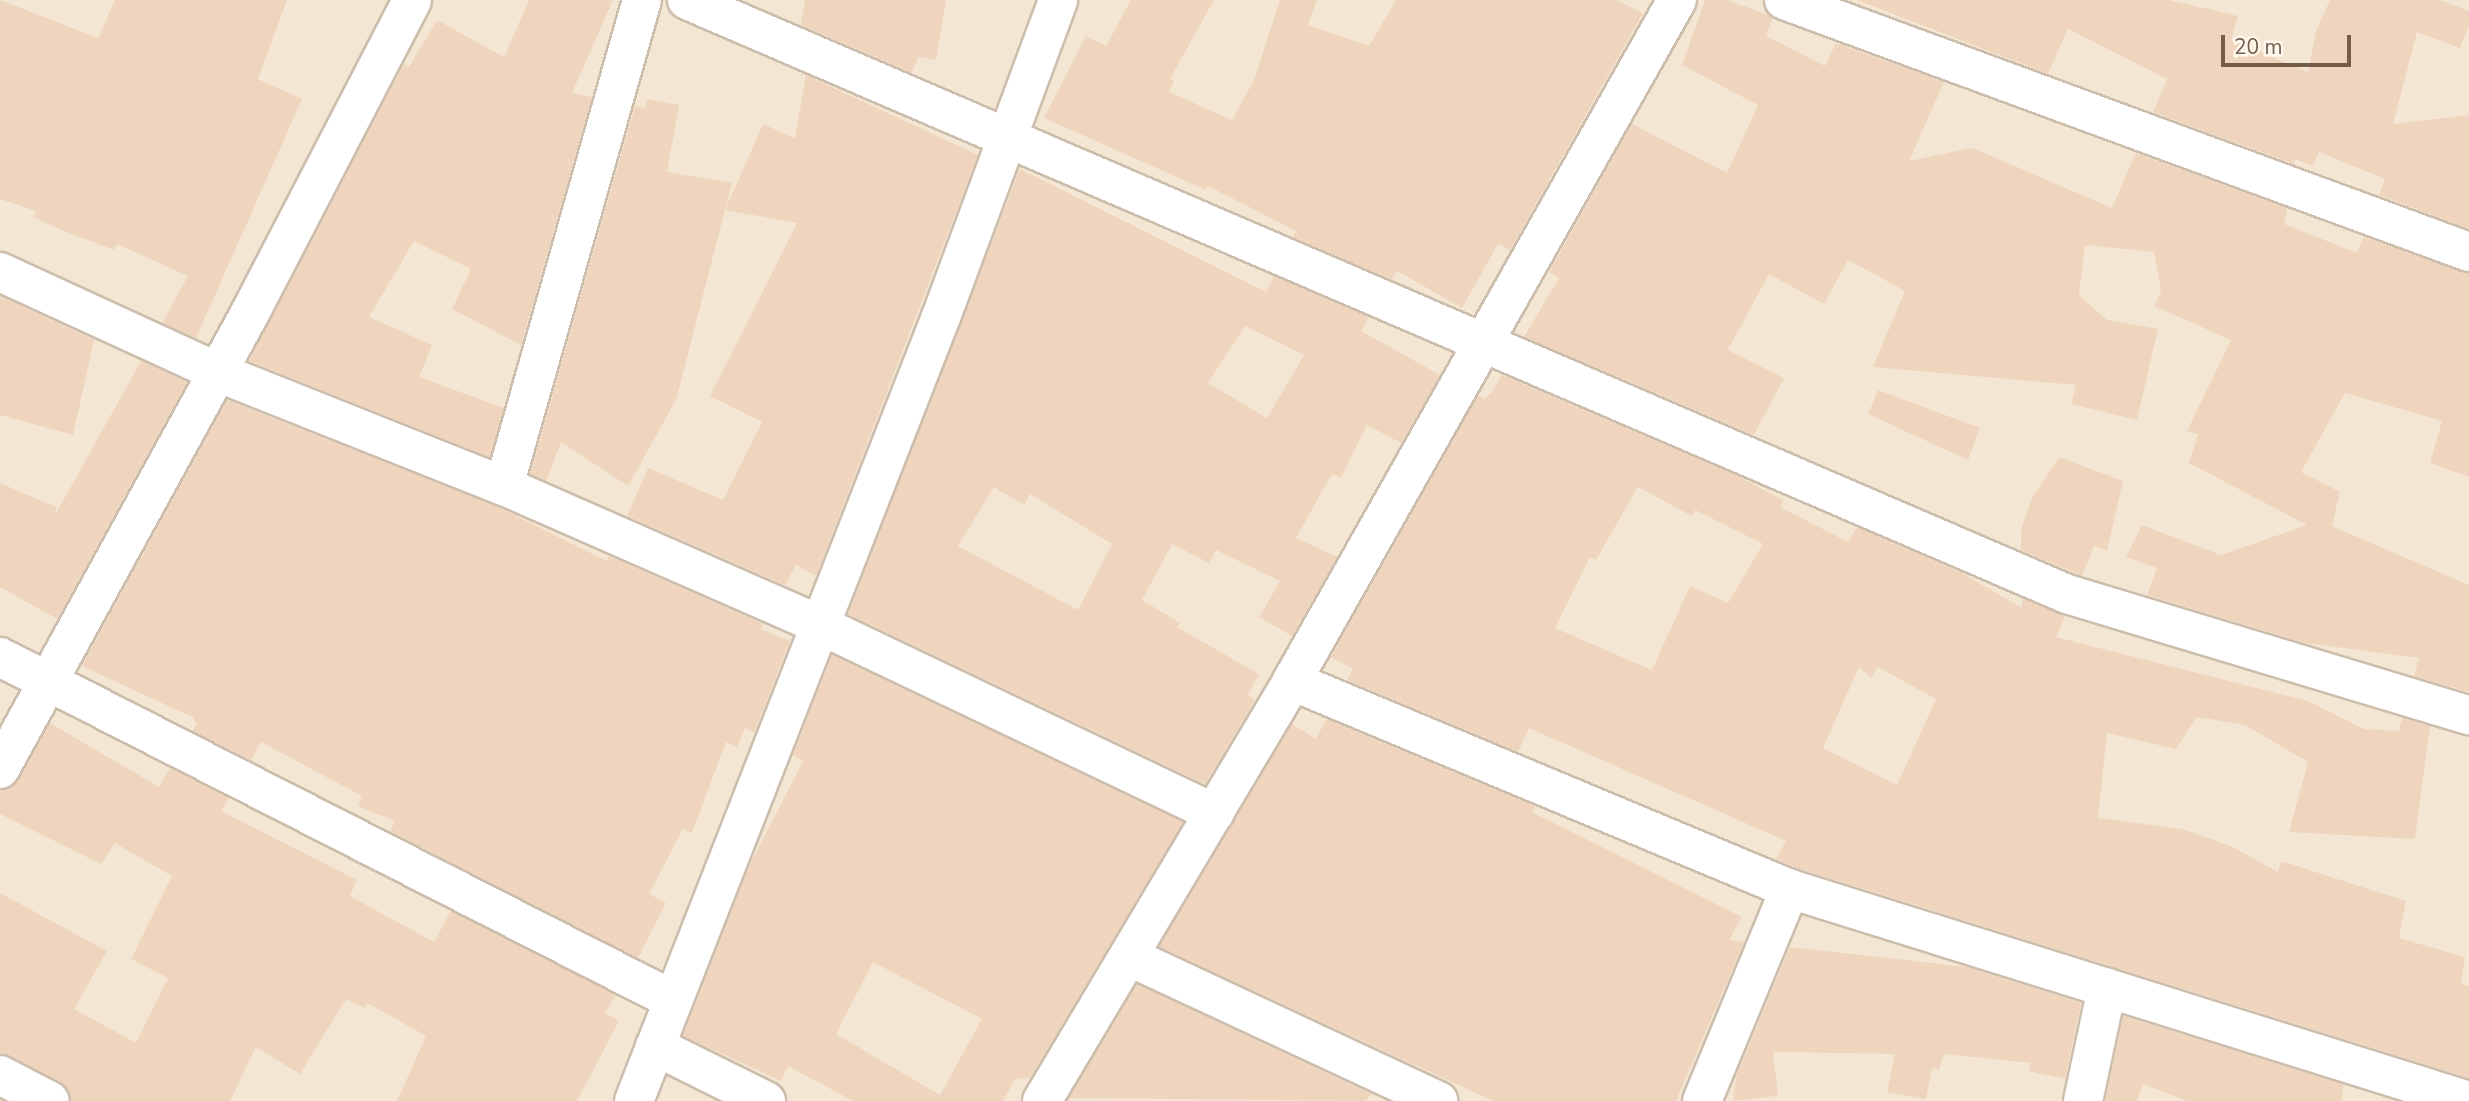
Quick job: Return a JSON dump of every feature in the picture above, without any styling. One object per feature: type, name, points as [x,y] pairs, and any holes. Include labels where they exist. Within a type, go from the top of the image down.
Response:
[{"type":"street","points":[[0,769],[217,372],[412,0]]},
{"type":"street","points":[[504,486],[642,0]]},
{"type":"street","points":[[687,0],[2067,594],[2469,715]]},
{"type":"street","points":[[634,1101],[820,625],[1058,0]]},
{"type":"street","points":[[1042,1101],[1132,958],[1292,681],[1677,0]]},
{"type":"street","points":[[1784,0],[2469,252]]},
{"type":"street","points":[[0,272],[217,372],[504,486],[820,625],[1215,813]]},
{"type":"street","points":[[0,657],[46,684],[673,1000]]},
{"type":"street","points":[[1292,681],[1790,890],[2469,1101]]},
{"type":"street","points":[[1702,1101],[1790,890]]},
{"type":"street","points":[[1132,958],[1438,1101]]},
{"type":"street","points":[[2084,1101],[2107,988]]},
{"type":"street","points":[[655,1046],[766,1101]]},
{"type":"street","points":[[0,1075],[50,1101]]},
{"type":"shaded area","points":[[0,0],[2469,0],[2469,1101],[0,1101]]},
{"type":"building","points":[[0,0],[98,38],[115,0],[287,0],[258,79],[302,99],[196,338],[162,323],[188,276],[117,244],[114,250],[64,231],[33,217],[36,211],[0,199]]},
{"type":"building","points":[[529,0],[613,0],[572,93],[592,97],[521,345],[452,309],[471,269],[414,241],[369,317],[432,345],[419,377],[504,408],[490,457],[249,361],[404,64],[409,67],[437,20],[504,57]]},
{"type":"building","points":[[805,0],[946,0],[936,60],[918,57],[912,73],[801,25]]},
{"type":"building","points":[[1131,0],[1214,0],[1170,79],[1174,81],[1169,92],[1232,120],[1254,80],[1280,0],[1317,0],[1308,25],[1369,46],[1396,0],[1616,0],[1643,13],[1510,250],[1498,244],[1462,308],[1397,271],[1392,280],[1293,237],[1296,231],[1208,186],[1206,190],[1044,118],[1086,36],[1106,46]]},
{"type":"building","points":[[1705,0],[1727,0],[1768,15],[1773,18],[1766,36],[1825,66],[1836,43],[1944,82],[1909,161],[1973,148],[2112,208],[2136,153],[2287,208],[2284,224],[2357,253],[2364,237],[2469,273],[2469,477],[2430,463],[2442,421],[2345,393],[2301,472],[2340,492],[2332,526],[2469,585],[2469,692],[2414,676],[2419,658],[2305,643],[2147,595],[2157,568],[2126,557],[2142,525],[2221,555],[2307,525],[2189,463],[2198,434],[2187,431],[2231,340],[2154,306],[2161,291],[2154,252],[2085,245],[2079,295],[2107,320],[2158,329],[2137,420],[2071,404],[2076,385],[1873,367],[1905,291],[1848,260],[1824,304],[1769,274],[1728,350],[1784,378],[1754,435],[1524,337],[1559,278],[1549,272],[1632,124],[1727,173],[1758,105],[1682,65]]},
{"type":"building","points":[[1857,0],[2169,0],[2238,16],[2231,40],[2308,72],[2316,31],[2330,0],[2440,0],[2469,11],[2469,25],[2460,48],[2417,32],[2393,124],[2469,115],[2469,229],[2379,195],[2385,179],[2319,152],[2313,166],[2295,159],[2294,164],[2153,112],[2167,79],[2068,29],[2048,74]]},
{"type":"building","points":[[806,75],[978,155],[816,576],[796,565],[785,585],[627,516],[648,468],[723,500],[762,422],[710,396],[797,223],[725,210],[763,124],[795,138]]},
{"type":"building","points":[[647,99],[679,105],[667,172],[732,183],[676,400],[628,486],[561,442],[546,481],[530,474],[635,106],[645,108]]},
{"type":"building","points":[[1020,169],[1266,292],[1274,276],[1369,317],[1361,331],[1440,375],[1401,443],[1367,425],[1341,478],[1332,474],[1296,538],[1337,557],[1292,636],[1259,617],[1280,581],[1216,550],[1209,563],[1172,544],[1142,600],[1180,623],[1177,627],[1259,674],[1248,695],[1255,700],[1205,784],[848,614]],"holes":[[[1245,326],[1304,355],[1267,418],[1208,383]],[[994,487],[1024,505],[1030,494],[1112,544],[1078,610],[958,546]]]},
{"type":"building","points":[[0,296],[94,340],[73,435],[0,415]]},
{"type":"building","points":[[141,361],[187,382],[57,619],[0,587],[0,483],[56,507],[55,515]]},
{"type":"building","points":[[1502,375],[1734,474],[1783,500],[1780,507],[1848,542],[1857,527],[1962,573],[2022,608],[2022,598],[2065,616],[2056,637],[2308,701],[2364,729],[2399,731],[2402,718],[2430,726],[2415,839],[2289,832],[2308,762],[2245,725],[2197,717],[2176,749],[2107,733],[2098,818],[2182,829],[2231,846],[2278,872],[2281,861],[2406,901],[2399,938],[2465,957],[2461,984],[2469,986],[2469,1078],[1797,868],[1776,859],[1786,841],[1529,728],[1518,752],[1347,680],[1353,669],[1331,657],[1478,396],[1484,399]],"holes":[[[1638,487],[1692,516],[1695,510],[1763,544],[1728,603],[1690,586],[1652,670],[1555,628],[1590,557],[1596,560]],[[1859,667],[1871,678],[1878,667],[1936,699],[1897,785],[1823,748]]]},
{"type":"building","points":[[1878,390],[1980,428],[1968,460],[1868,414]]},
{"type":"building","points":[[227,400],[496,506],[607,561],[609,556],[763,624],[761,629],[790,641],[754,733],[745,728],[737,747],[726,742],[692,833],[683,829],[649,894],[666,903],[638,958],[390,831],[395,821],[358,806],[362,796],[261,742],[251,760],[192,731],[197,723],[192,717],[82,666]]},
{"type":"building","points":[[2059,457],[2123,481],[2107,551],[2094,546],[2082,576],[2021,550],[2021,529],[2032,498]]},
{"type":"building","points":[[832,655],[1183,822],[1030,1078],[1015,1079],[1003,1101],[853,1101],[788,1066],[781,1081],[683,1036],[748,869],[803,761],[793,755]],"holes":[[[873,962],[982,1019],[940,1095],[836,1034]]]},
{"type":"building","points":[[1326,719],[1535,806],[1532,812],[1742,917],[1729,940],[1744,942],[1676,1101],[1493,1101],[1159,947],[1292,724],[1316,739]]},
{"type":"building","points":[[50,723],[159,787],[170,768],[229,798],[221,811],[357,880],[350,896],[434,942],[451,911],[616,995],[605,1013],[619,1021],[577,1101],[397,1101],[426,1036],[367,1003],[365,1008],[346,999],[300,1074],[256,1047],[230,1101],[72,1101],[60,1082],[0,1053],[0,893],[107,951],[74,1009],[136,1043],[168,978],[131,959],[172,876],[115,843],[101,864],[0,814],[0,792],[19,780]]},
{"type":"building","points":[[1790,947],[1967,967],[2081,1003],[2065,1079],[2029,1071],[2031,1063],[1944,1054],[1939,1070],[1932,1068],[1926,1099],[1887,1092],[1895,1054],[1773,1052],[1778,1096],[1733,1101],[1736,1077]]},
{"type":"building","points":[[1137,984],[1371,1094],[1366,1101],[1069,1098]]},
{"type":"building","points":[[2123,1016],[2343,1084],[2342,1101],[2187,1101],[2143,1084],[2137,1101],[2105,1101]]}]
